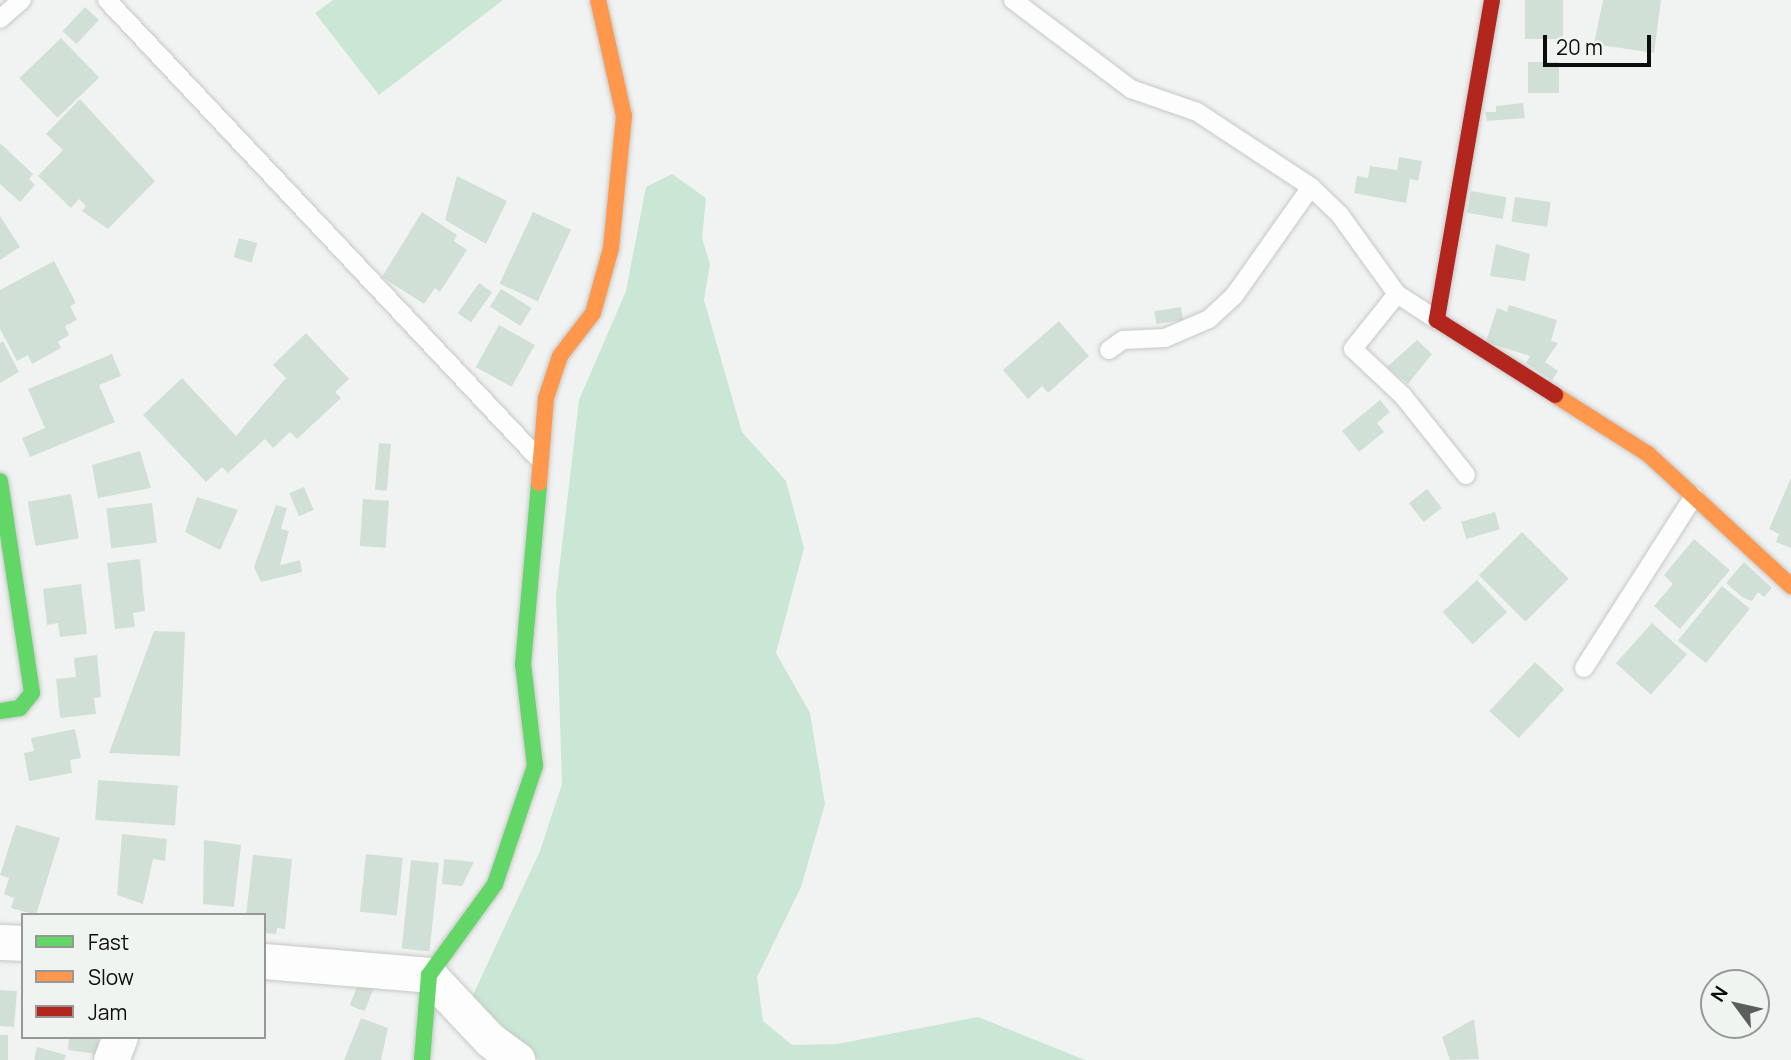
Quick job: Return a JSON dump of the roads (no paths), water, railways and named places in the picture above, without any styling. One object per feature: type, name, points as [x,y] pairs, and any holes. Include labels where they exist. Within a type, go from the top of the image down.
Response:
[{"type":"street","points":[[422,1060],[429,975],[495,884],[521,821],[534,766],[523,664],[540,460],[550,387],[561,356],[593,313],[611,248],[624,116],[598,0]]},
{"type":"street","points":[[1492,0],[1437,320],[1648,454],[1791,586]]},
{"type":"street","points":[[0,481],[32,692],[20,708],[0,710]]},
{"type":"street","points":[[0,943],[21,943]]},
{"type":"street","points":[[266,961],[429,975],[490,1040],[518,1060]]},
{"type":"street","points":[[111,1060],[119,1039]]},
{"type":"lane","points":[[0,19],[22,0]]},
{"type":"lane","points":[[107,0],[540,460]]},
{"type":"lane","points":[[1013,0],[1131,89],[1197,112],[1311,187],[1340,215],[1397,294],[1437,320]]},
{"type":"lane","points":[[1109,351],[1123,340],[1165,338],[1209,319],[1234,296],[1311,187]]},
{"type":"lane","points":[[1397,294],[1353,349],[1403,396],[1466,475]]},
{"type":"lane","points":[[1584,668],[1694,496]]}]
